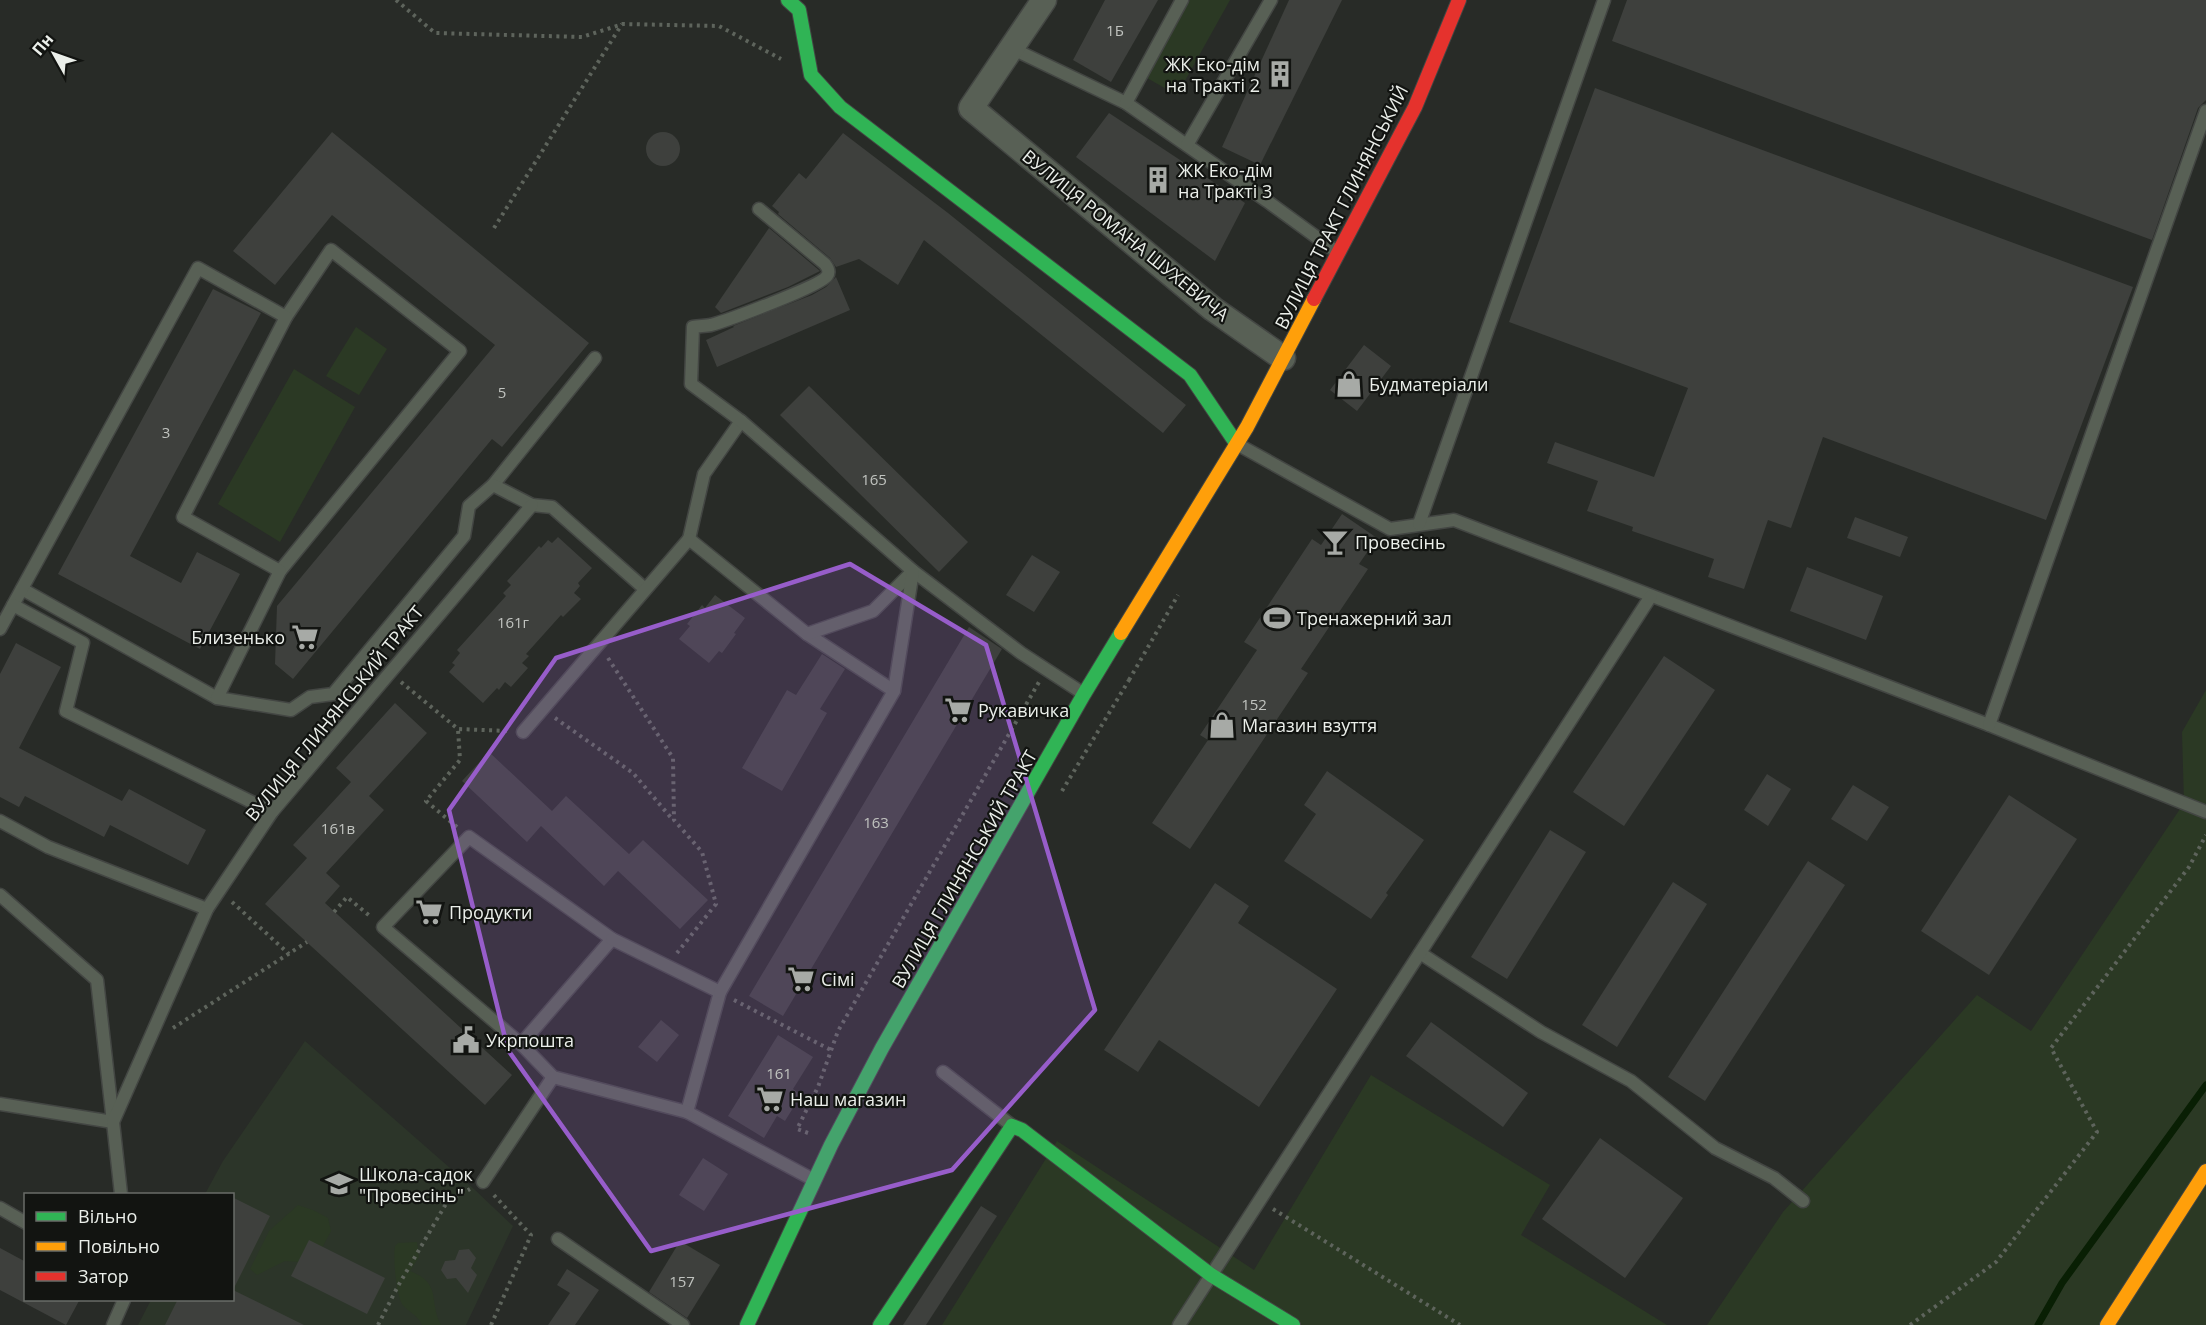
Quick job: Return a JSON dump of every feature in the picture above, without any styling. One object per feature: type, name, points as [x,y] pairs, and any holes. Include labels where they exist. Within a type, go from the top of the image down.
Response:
[{"type":"main road","points":[[788,0],[798,10],[811,75],[840,107],[1190,375],[1236,443]]},
{"type":"main road","name":"ВУЛИЦЯ ТРАКТ ГЛИНЯНСЬКИЙ","points":[[1236,443],[1415,107],[1459,0]]},
{"type":"main road","name":"ВУЛИЦЯ ГЛИНЯНСЬКИЙ ТРАКТ","points":[[747,1325],[814,1180],[882,1048],[1084,694],[1236,443]]},
{"type":"main road","points":[[880,1325],[1012,1126],[1022,1130],[1211,1275],[1293,1325]]},
{"type":"main road","points":[[2107,1325],[2206,1171]]},
{"type":"street","points":[[1011,48],[1044,0]]},
{"type":"street","name":"ВУЛИЦЯ РОМАНА ШУХЕВИЧА","points":[[1011,48],[971,108],[1213,309],[1283,358]]},
{"type":"lane","points":[[1126,103],[1182,0]]},
{"type":"lane","points":[[1187,146],[1271,0]]},
{"type":"lane","points":[[1419,525],[1605,0]]},
{"type":"lane","points":[[1011,48],[1126,103],[1338,253]]},
{"type":"lane","points":[[1989,725],[2206,111]]},
{"type":"lane","points":[[759,209],[825,264],[829,269],[828,276],[798,292],[712,325],[693,327],[691,384],[741,421],[913,571],[1021,653],[1084,694]]},
{"type":"lane","points":[[217,698],[280,571],[460,351],[331,250],[286,317],[183,517],[280,571]]},
{"type":"lane","points":[[0,629],[198,268],[286,317]]},
{"type":"lane","points":[[22,589],[217,698],[291,710],[310,697],[333,694],[464,536],[469,506],[493,485],[595,358]]},
{"type":"lane","points":[[523,732],[689,539],[705,474],[741,421]]},
{"type":"lane","points":[[1236,443],[1390,529],[1454,520],[1989,725],[2206,812]]},
{"type":"lane","points":[[493,485],[532,505],[552,507],[645,589]]},
{"type":"lane","name":"ВУЛИЦЯ ГЛИНЯНСЬКИЙ ТРАКТ","points":[[113,1122],[207,909],[219,890],[272,812],[532,505]]},
{"type":"lane","points":[[689,539],[807,634],[894,691]]},
{"type":"lane","points":[[807,634],[873,610],[913,571]]},
{"type":"lane","points":[[687,1112],[720,992],[894,691],[913,571]]},
{"type":"lane","points":[[1179,1325],[1652,596]]},
{"type":"lane","points":[[13,605],[83,643],[66,711],[272,812]]},
{"type":"lane","points":[[0,821],[48,848],[207,909]]},
{"type":"lane","points":[[720,992],[612,939],[469,837],[383,927],[521,1044],[553,1077],[687,1112],[814,1180]]},
{"type":"lane","points":[[0,895],[96,980],[121,1193]]},
{"type":"lane","points":[[521,1044],[612,939]]},
{"type":"lane","points":[[1420,953],[1541,1032],[1631,1081],[1716,1148],[1774,1178],[1803,1200]]},
{"type":"lane","points":[[943,1072],[1012,1126]]},
{"type":"lane","points":[[483,1182],[553,1077]]},
{"type":"lane","points":[[0,1104],[113,1122]]},
{"type":"lane","points":[[0,1208],[24,1222]]},
{"type":"lane","points":[[558,1239],[683,1325]]},
{"type":"lane","points":[[113,1325],[123,1301]]},
{"type":"path","points":[[396,0],[435,33],[582,37],[623,24],[719,26],[811,75]]},
{"type":"path","points":[[494,228],[623,24]]},
{"type":"path","points":[[598,644],[674,758],[674,820]]},
{"type":"path","points":[[817,1138],[797,1128],[818,1087],[838,1031],[1047,669]]},
{"type":"path","points":[[389,672],[458,729],[523,732]]},
{"type":"path","points":[[543,709],[633,773],[702,852],[716,904],[668,965]]},
{"type":"path","points":[[1066,787],[1106,719]]},
{"type":"path","points":[[458,729],[460,760],[426,801],[469,837]]},
{"type":"path","points":[[1910,1325],[1995,1262],[2097,1132],[2051,1048],[2188,867],[2206,835]]},
{"type":"path","points":[[219,890],[289,954]]},
{"type":"path","points":[[334,912],[347,897],[383,927]]},
{"type":"path","points":[[147,1045],[307,942]]},
{"type":"path","points":[[720,992],[831,1050]]},
{"type":"path","points":[[378,1325],[447,1202],[483,1182],[531,1235],[491,1325]]},
{"type":"path","points":[[1260,1201],[1460,1325]]},
{"type":"highlighted area","points":[[850,564],[986,645],[1095,1010],[952,1170],[651,1251],[508,1050],[449,810],[556,658]]},
{"type":"shaded area","name":"Школа-садок \"Провесінь\"","points":[[305,1041],[513,1226],[466,1325],[138,1325],[150,1301],[234,1301],[234,1193],[206,1193],[223,1161]]},
{"type":"green space","points":[[1190,0],[1230,0],[1177,95],[1147,78]]},
{"type":"green space","points":[[356,327],[387,349],[359,395],[326,376]]},
{"type":"green space","points":[[294,369],[355,407],[280,542],[218,504]]},
{"type":"green space","points":[[2206,690],[2206,1325],[1707,1325],[1783,1212],[1977,995],[2031,1031],[2184,803],[2182,732]]},
{"type":"green space","points":[[1371,1075],[1550,1185],[1521,1235],[1667,1325],[942,1325],[1057,1141],[1254,1270]]},
{"type":"green space","points":[[298,1205],[328,1218],[331,1231],[322,1248],[301,1262],[285,1261],[257,1275],[250,1269],[269,1231]]},
{"type":"green space","points":[[417,1242],[419,1257],[410,1271],[420,1276],[431,1287],[441,1325],[422,1325],[400,1299],[394,1258],[395,1246],[398,1243]]},
{"type":"building","name":"ЖК Еко-дім на Тракті 2","points":[[1105,0],[1158,0],[1111,82],[1073,60]]},
{"type":"building","name":"ЖК Еко-дім на Тракті 2","points":[[1289,0],[1342,0],[1260,165],[1222,147]]},
{"type":"building","points":[[1627,0],[2206,0],[2206,100],[2198,108],[2152,240],[1612,41]]},
{"type":"building","points":[[1595,88],[2133,287],[2046,520],[1823,437],[1791,528],[1768,520],[1744,589],[1708,577],[1714,559],[1632,531],[1633,527],[1587,511],[1598,481],[1547,463],[1555,442],[1654,477],[1688,388],[1509,322]]},
{"type":"building","name":"ЖК Еко-дім на Тракті 3","points":[[1109,113],[1245,203],[1215,261],[1076,157]]},
{"type":"building","points":[[332,132],[589,343],[502,447],[492,439],[293,679],[275,664],[277,606],[495,345],[332,215],[275,285],[233,251]]},
{"type":"building","points":[[663,132],[675,137],[680,149],[675,161],[663,166],[651,161],[646,149],[651,137]]},
{"type":"building","points":[[843,133],[948,213],[1186,405],[1163,433],[924,240],[898,285],[859,259],[836,267],[830,258],[778,214],[779,212],[772,206],[799,173],[806,179]]},
{"type":"building","points":[[769,228],[820,271],[788,287],[721,313],[715,307]]},
{"type":"building","points":[[836,277],[850,310],[717,367],[706,340],[733,326],[812,295],[826,287]]},
{"type":"building","points":[[213,289],[261,313],[130,556],[181,583],[197,552],[240,574],[200,649],[58,574]]},
{"type":"building","points":[[1364,345],[1391,366],[1357,411],[1330,390]]},
{"type":"building","points":[[809,386],[968,542],[939,572],[780,415]]},
{"type":"building","points":[[1342,514],[1377,538],[1359,564],[1368,569],[1301,669],[1308,673],[1190,849],[1152,823],[1208,740],[1200,735],[1257,650],[1244,642],[1312,539],[1321,545]]},
{"type":"building","points":[[1855,517],[1908,537],[1900,557],[1847,538]]},
{"type":"building","points":[[558,537],[592,568],[578,583],[580,586],[574,593],[581,599],[563,617],[561,615],[526,654],[529,656],[522,663],[528,668],[511,687],[505,682],[483,703],[449,672],[455,665],[452,663],[460,653],[457,650],[506,596],[503,593],[511,585],[507,581],[539,546],[541,548],[548,540],[552,543]]},
{"type":"building","points":[[1032,555],[1060,572],[1034,612],[1006,595]]},
{"type":"building","points":[[1807,567],[1883,596],[1866,640],[1790,611]]},
{"type":"building","points":[[715,595],[745,618],[722,653],[719,651],[709,663],[679,639],[690,626],[687,624],[702,605],[705,608]]},
{"type":"building","points":[[969,627],[1002,649],[783,1016],[749,996]]},
{"type":"building","points":[[16,643],[61,667],[19,748],[122,801],[129,789],[206,830],[188,865],[110,825],[104,837],[25,796],[19,807],[0,797],[0,674]]},
{"type":"building","points":[[822,654],[845,669],[820,709],[827,713],[782,791],[742,768],[787,690],[796,695]]},
{"type":"building","points":[[1664,656],[1715,690],[1624,826],[1573,792]]},
{"type":"building","points":[[395,703],[427,733],[369,796],[384,810],[326,873],[340,886],[325,903],[512,1075],[485,1105],[265,904],[307,858],[293,845],[351,782],[336,768]]},
{"type":"building","points":[[489,752],[552,811],[566,796],[629,854],[643,840],[708,900],[680,929],[618,871],[604,886],[541,826],[527,842],[462,781]]},
{"type":"building","points":[[1327,771],[1424,840],[1386,893],[1388,895],[1371,919],[1284,861],[1316,814],[1304,805]]},
{"type":"building","points":[[1767,774],[1791,789],[1768,826],[1744,810]]},
{"type":"building","points":[[1853,785],[1889,807],[1867,841],[1831,819]]},
{"type":"building","points":[[2009,795],[2077,839],[1989,975],[1921,931]]},
{"type":"building","points":[[1550,830],[1586,852],[1507,979],[1471,957]]},
{"type":"building","points":[[1808,861],[1845,885],[1705,1101],[1668,1077]]},
{"type":"building","points":[[1673,882],[1707,904],[1617,1047],[1582,1025]]},
{"type":"building","points":[[1215,883],[1249,906],[1238,923],[1337,989],[1259,1107],[1159,1040],[1138,1072],[1104,1050]]},
{"type":"building","points":[[661,1020],[679,1035],[657,1062],[638,1047]]},
{"type":"building","points":[[1431,1022],[1528,1093],[1503,1127],[1406,1056]]},
{"type":"building","points":[[778,1035],[813,1057],[793,1089],[801,1095],[785,1121],[777,1116],[764,1138],[728,1116]]},
{"type":"building","points":[[1600,1138],[1683,1198],[1625,1278],[1542,1219]]},
{"type":"building","points":[[703,1158],[728,1174],[704,1211],[679,1195]]},
{"type":"building","points":[[234,1198],[270,1216],[234,1288]]},
{"type":"building","points":[[981,1206],[997,1216],[926,1325],[903,1325]]},
{"type":"building","points":[[309,1240],[385,1278],[367,1314],[291,1276]]},
{"type":"building","points":[[680,1241],[720,1265],[687,1318],[649,1292]]},
{"type":"building","points":[[0,1248],[24,1261],[24,1301],[79,1301],[66,1325],[0,1290]]},
{"type":"building","points":[[469,1249],[476,1258],[471,1268],[477,1275],[468,1293],[456,1278],[447,1279],[441,1270],[445,1261],[455,1260],[459,1250]]},
{"type":"building","points":[[567,1269],[599,1290],[575,1325],[548,1325],[570,1293],[557,1285]]},
{"type":"building","points":[[234,1290],[304,1325],[165,1325],[177,1301],[234,1301]]},
{"type":"waterway","points":[[2038,1325],[2062,1283],[2206,1085]]},
{"type":"traffic: fast","points":[[788,0],[799,10],[811,75],[840,107],[1190,375],[1236,443]]},
{"type":"traffic: fast","points":[[747,1325],[831,1145],[882,1048],[1121,633]]},
{"type":"traffic: fast","points":[[880,1325],[1012,1126],[1022,1130],[1211,1275],[1293,1325]]},
{"type":"traffic: slow","points":[[1121,633],[1247,427],[1314,299]]},
{"type":"traffic: slow","points":[[2107,1325],[2206,1171]]},
{"type":"traffic: jam","points":[[1314,299],[1415,107],[1459,0]]},
{"type":"place","name":"ЖК Еко-дім на Тракті 2","points":[[1280,74]]},
{"type":"place","name":"ЖК Еко-дім на Тракті 3","points":[[1158,180]]},
{"type":"place","name":"Будматеріали","points":[[1349,384]]},
{"type":"place","name":"Провесінь","points":[[1335,542]]},
{"type":"place","name":"Тренажерний зал","points":[[1277,618]]},
{"type":"place","name":"Близенько","points":[[305,637]]},
{"type":"place","name":"Рукавичка","points":[[958,710]]},
{"type":"place","name":"Магазин взуття","points":[[1222,725]]},
{"type":"place","name":"Продукти","points":[[429,912]]},
{"type":"place","name":"Сімі","points":[[801,979]]},
{"type":"place","name":"Укрпошта","points":[[466,1040]]},
{"type":"place","name":"Наш магазин","points":[[770,1099]]},
{"type":"place","name":"Школа-садок \"Провесінь\"","points":[[339,1184]]}]
